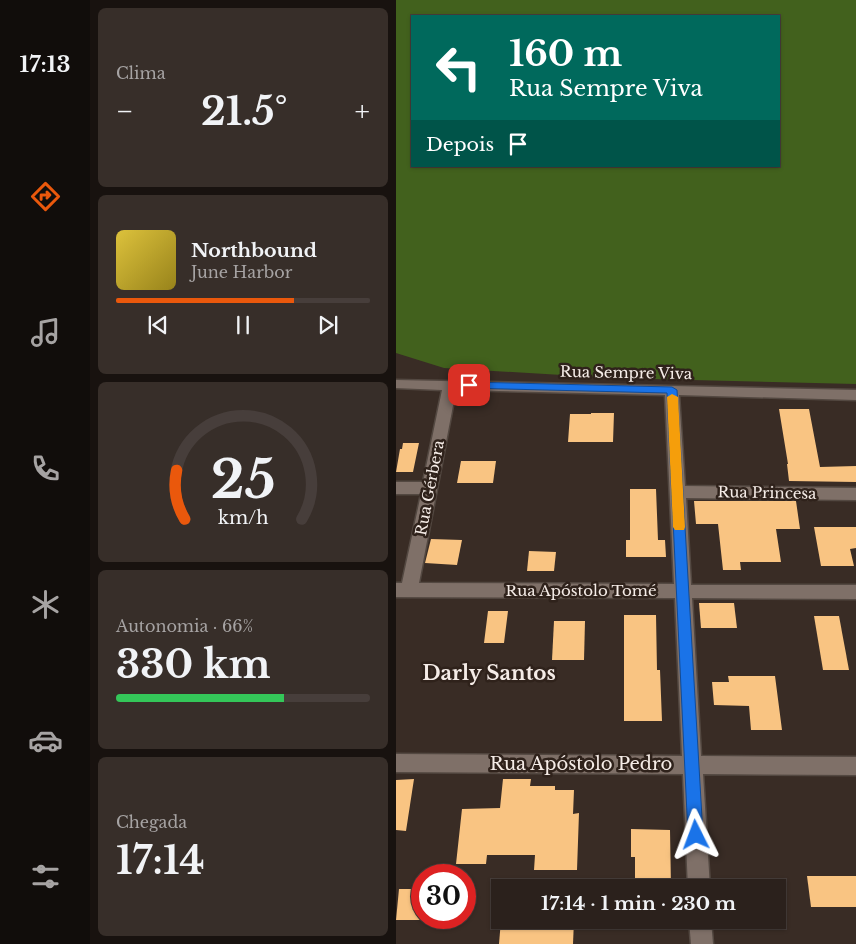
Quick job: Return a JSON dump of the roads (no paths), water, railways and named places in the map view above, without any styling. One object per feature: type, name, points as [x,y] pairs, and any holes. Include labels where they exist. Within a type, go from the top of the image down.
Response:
[{"type":"street","name":"Rua Sempre Viva","points":[[396,384],[856,395]]},
{"type":"street","name":"Rua Gérbera","points":[[402,590],[430,488],[450,385]]},
{"type":"street","points":[[672,390],[698,879]]},
{"type":"street","points":[[396,488],[430,488]]},
{"type":"street","name":"Rua Princesa","points":[[677,492],[856,494]]},
{"type":"street","name":"Rua Apóstolo Tomé","points":[[402,590],[856,592]]},
{"type":"street","name":"Rua Apóstolo Pedro","points":[[396,763],[856,766]]},
{"type":"street","points":[[701,929],[702,944]]},
{"type":"district","name":"Darly Santos","points":[[489,673]]}]
